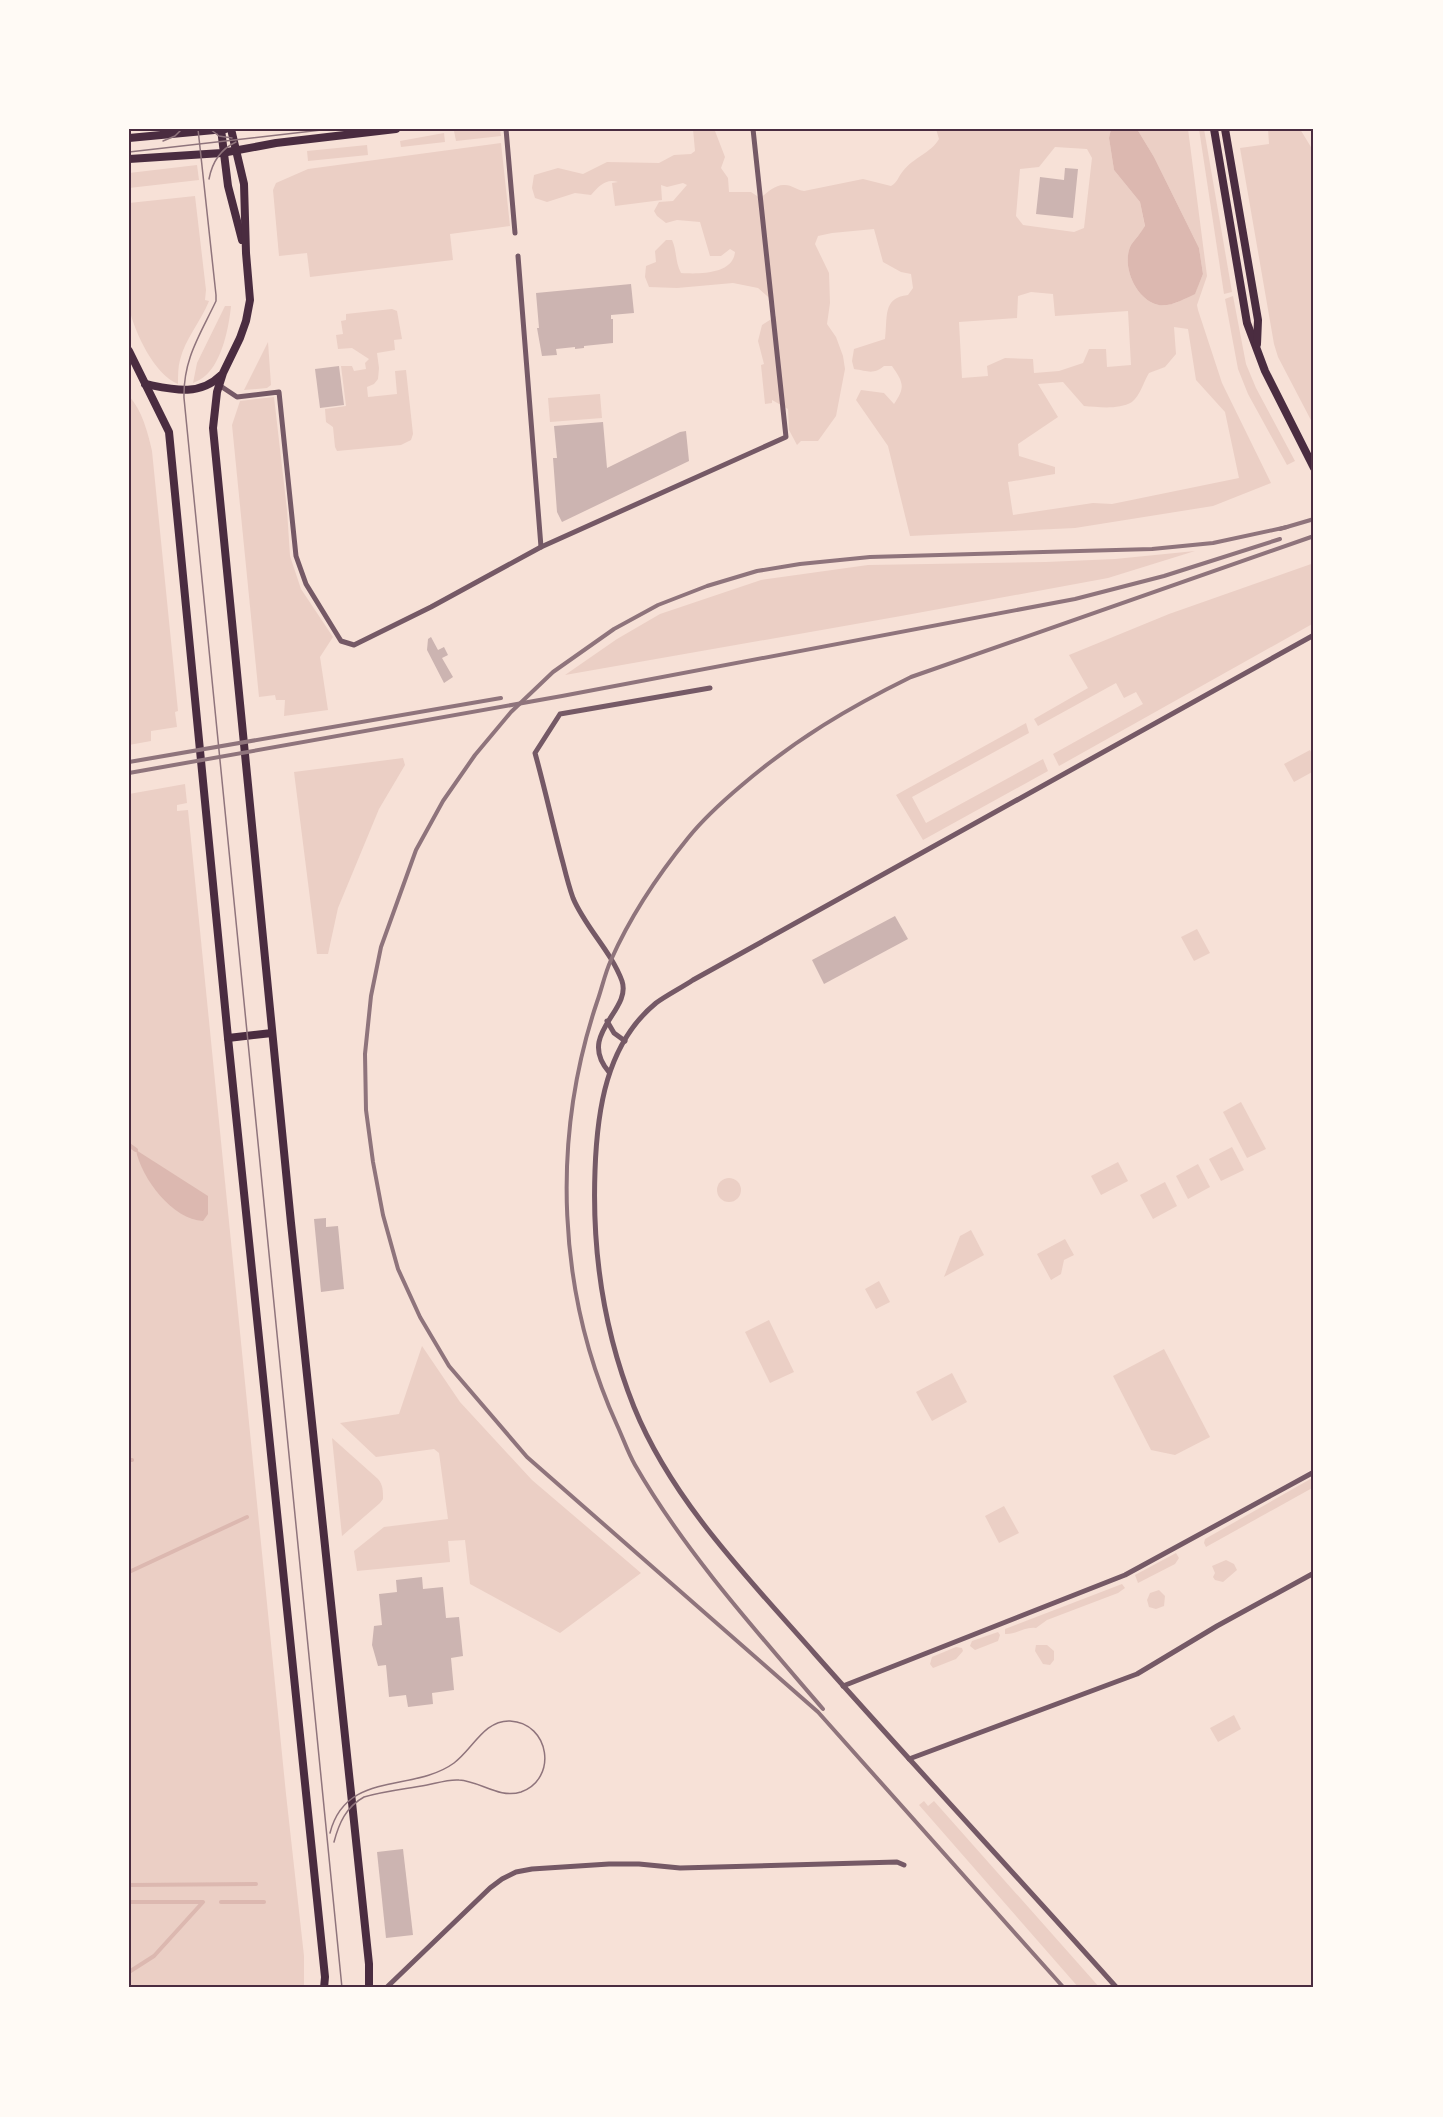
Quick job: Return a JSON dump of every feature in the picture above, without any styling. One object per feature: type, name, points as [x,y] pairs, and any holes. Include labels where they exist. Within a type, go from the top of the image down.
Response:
[{"type":"main road","points":[[221,129],[228,186],[246,253]]},
{"type":"main road","points":[[129,138],[225,129]]},
{"type":"main road","points":[[231,129],[244,184],[250,300],[240,338],[219,385],[213,428],[369,1964],[369,1988]]},
{"type":"main road","points":[[129,159],[223,153],[396,129]]},
{"type":"main road","points":[[1214,129],[1247,323],[1265,371],[1314,468]]},
{"type":"main road","points":[[1225,129],[1258,320],[1257,346]]},
{"type":"main road","points":[[129,351],[169,432],[325,1988]]},
{"type":"main road","points":[[145,384],[190,391],[214,382],[223,373]]},
{"type":"main road","points":[[228,1038],[273,1033]]},
{"type":"street","points":[[506,129],[515,233]]},
{"type":"street","points":[[219,385],[237,397],[279,392],[296,556],[306,584],[341,641],[354,645],[432,607],[541,548],[786,437],[753,129]]},
{"type":"street","points":[[518,256],[541,548]]},
{"type":"street","points":[[1117,1988],[723,1550],[663,1464],[635,1408],[615,1350],[600,1280],[594,1211],[596,1150],[601,1104],[609,1072],[629,1033],[656,1004],[693,980],[1314,635]]},
{"type":"street","points":[[609,1072],[602,1065],[599,1056],[599,1042],[607,1021],[621,1001],[622,983],[573,898],[535,753],[560,714],[710,688]]},
{"type":"street","points":[[607,1021],[614,1033],[625,1041]]},
{"type":"street","points":[[843,1686],[1125,1575],[1314,1472]]},
{"type":"street","points":[[909,1759],[1137,1674],[1217,1626],[1314,1574]]},
{"type":"street","points":[[386,1988],[490,1888],[509,1876],[532,1869],[609,1864],[680,1868],[893,1862],[904,1865]]},
{"type":"shaded area","points":[[500,129],[501,136],[456,141],[454,131]]},
{"type":"shaded area","points":[[693,129],[715,131],[725,157],[721,168],[728,178],[729,192],[751,192],[760,198],[771,189],[781,185],[804,191],[863,179],[891,186],[907,166],[936,144],[939,139],[936,129],[1111,129],[1109,138],[1114,170],[1140,202],[1145,227],[1131,245],[1128,253],[1129,271],[1141,295],[1155,304],[1166,305],[1176,303],[1195,293],[1203,274],[1199,248],[1154,157],[1137,129],[1188,129],[1207,276],[1197,305],[1198,310],[1222,383],[1271,483],[1213,506],[1075,528],[910,536],[888,446],[856,400],[861,390],[884,393],[894,404],[898,398],[902,385],[892,366],[884,366],[877,371],[867,371],[854,369],[852,361],[854,349],[885,339],[890,304],[908,295],[913,288],[911,274],[901,272],[883,262],[874,229],[818,236],[815,244],[829,273],[830,303],[827,324],[836,337],[845,369],[836,416],[818,441],[801,441],[797,445],[789,430],[788,409],[772,400],[772,403],[765,404],[761,365],[764,364],[758,341],[762,325],[776,316],[774,302],[758,288],[733,283],[677,288],[649,287],[645,277],[646,266],[656,262],[655,251],[666,240],[672,240],[681,273],[713,272],[733,260],[735,252],[730,249],[721,256],[710,256],[700,222],[677,220],[666,223],[657,216],[654,211],[659,202],[673,201],[687,185],[683,183],[667,187],[661,185],[662,200],[615,206],[612,183],[618,182],[614,181],[603,184],[591,195],[575,193],[547,202],[535,198],[532,188],[534,175],[558,168],[583,174],[607,162],[659,163],[674,155],[691,154],[695,151]],"holes":[[[1055,147],[1087,149],[1092,158],[1084,228],[1074,232],[1023,225],[1016,216],[1020,169],[1039,167]],[[1031,292],[1053,294],[1055,316],[1128,311],[1131,365],[1107,367],[1106,349],[1089,349],[1083,363],[1059,371],[1034,373],[1033,359],[1005,358],[987,366],[988,376],[962,378],[959,322],[1017,318],[1018,296]],[[1174,327],[1188,329],[1196,380],[1225,412],[1239,478],[1112,504],[1093,503],[1013,515],[1008,482],[1055,474],[1055,467],[1019,456],[1018,444],[1058,417],[1038,384],[1063,382],[1084,406],[1126,405],[1135,399],[1149,373],[1165,367],[1176,354]]]},
{"type":"shaded area","points":[[1111,129],[1137,129],[1154,157],[1199,248],[1203,274],[1195,294],[1176,303],[1160,305],[1148,300],[1136,288],[1129,271],[1128,253],[1145,226],[1140,202],[1114,170],[1109,138]]},
{"type":"shaded area","points":[[1199,129],[1204,129],[1232,292],[1224,294]]},
{"type":"shaded area","points":[[1268,129],[1300,129],[1314,152],[1314,426],[1278,357],[1274,344],[1240,148],[1269,144]]},
{"type":"shaded area","points":[[444,133],[445,142],[401,147],[400,141]]},
{"type":"shaded area","points":[[501,143],[510,226],[450,234],[453,260],[310,277],[307,253],[279,256],[273,190],[276,183],[308,169]]},
{"type":"shaded area","points":[[367,145],[368,155],[308,161],[307,151]]},
{"type":"shaded area","points":[[197,165],[199,180],[129,188],[129,173]]},
{"type":"shaded area","points":[[195,196],[206,290],[205,300],[209,301],[182,352],[178,384],[161,371],[147,352],[129,308],[129,203]]},
{"type":"shaded area","points":[[1233,296],[1246,364],[1256,388],[1295,461],[1287,465],[1248,394],[1238,369],[1225,299]]},
{"type":"shaded area","points":[[225,306],[231,306],[220,353],[211,370],[193,383],[197,363]]},
{"type":"shaded area","points":[[392,309],[397,311],[402,339],[394,340],[395,350],[377,353],[378,379],[367,387],[368,397],[397,394],[395,371],[406,370],[413,434],[411,440],[401,445],[337,451],[333,427],[326,422],[325,409],[346,406],[341,366],[352,366],[354,371],[366,369],[365,363],[369,359],[352,348],[338,349],[336,335],[343,334],[341,321],[346,320],[346,314]]},
{"type":"shaded area","points":[[268,342],[271,385],[267,388],[244,390]]},
{"type":"shaded area","points":[[600,394],[602,418],[550,422],[548,398]]},
{"type":"shaded area","points":[[129,396],[141,415],[152,451],[178,711],[175,712],[177,727],[151,731],[151,741],[129,745]]},
{"type":"shaded area","points":[[274,397],[290,556],[301,589],[333,637],[320,657],[328,710],[284,716],[285,700],[276,700],[275,695],[259,697],[232,425],[240,401]]},
{"type":"shaded area","points":[[1195,551],[1108,578],[565,675],[617,639],[660,614],[761,580],[868,565],[1046,562],[1115,559]]},
{"type":"shaded area","points":[[1314,563],[1314,623],[1059,766],[1053,754],[1143,704],[1136,692],[1124,698],[1116,683],[1038,726],[1034,719],[1088,688],[1069,655],[1169,614]]},
{"type":"shaded area","points":[[1026,723],[1029,733],[912,797],[926,823],[1043,759],[1048,771],[923,840],[896,795]]},
{"type":"shaded area","points":[[1310,750],[1314,757],[1314,771],[1294,782],[1284,764]]},
{"type":"shaded area","points":[[403,758],[405,765],[379,809],[338,908],[328,954],[317,954],[294,772]]},
{"type":"shaded area","points":[[185,784],[187,803],[177,805],[177,811],[188,810],[304,1956],[304,1988],[129,1988],[129,794]]},
{"type":"shaded area","points":[[1197,929],[1210,953],[1194,961],[1181,937]]},
{"type":"shaded area","points":[[1241,1102],[1266,1149],[1247,1158],[1223,1112]]},
{"type":"shaded area","points":[[1232,1147],[1244,1170],[1221,1181],[1209,1159]]},
{"type":"shaded area","points":[[136,1150],[208,1196],[208,1214],[203,1221],[192,1219],[181,1213],[160,1196],[144,1173]]},
{"type":"shaded area","points":[[1118,1162],[1128,1181],[1101,1195],[1091,1176]]},
{"type":"shaded area","points":[[1198,1164],[1210,1187],[1188,1199],[1176,1176]]},
{"type":"shaded area","points":[[729,1178],[738,1181],[741,1190],[738,1199],[729,1202],[720,1199],[717,1190],[720,1181]]},
{"type":"shaded area","points":[[1165,1182],[1177,1206],[1153,1219],[1140,1195]]},
{"type":"shaded area","points":[[971,1230],[984,1255],[944,1277],[960,1236]]},
{"type":"shaded area","points":[[1065,1239],[1074,1255],[1064,1260],[1061,1274],[1051,1280],[1037,1254]]},
{"type":"shaded area","points":[[879,1281],[890,1302],[876,1309],[865,1289]]},
{"type":"shaded area","points":[[769,1320],[794,1372],[770,1383],[745,1332]]},
{"type":"shaded area","points":[[422,1346],[460,1402],[532,1480],[641,1573],[560,1633],[470,1584],[465,1540],[448,1541],[450,1562],[357,1571],[354,1551],[384,1527],[448,1519],[439,1453],[434,1449],[376,1457],[340,1423],[399,1414]]},
{"type":"shaded area","points":[[1164,1349],[1210,1437],[1175,1455],[1151,1450],[1113,1376]]},
{"type":"shaded area","points":[[952,1373],[967,1402],[932,1421],[916,1392]]},
{"type":"shaded area","points":[[332,1438],[378,1479],[383,1491],[383,1499],[380,1503],[342,1536]]},
{"type":"shaded area","points":[[1314,1477],[1314,1487],[1206,1547],[1205,1539]]},
{"type":"shaded area","points":[[1004,1506],[1019,1533],[999,1543],[985,1516]]},
{"type":"shaded area","points":[[1176,1553],[1179,1558],[1175,1564],[1138,1583],[1135,1575]]},
{"type":"shaded area","points":[[1226,1560],[1234,1564],[1237,1570],[1223,1582],[1215,1580],[1212,1566]]},
{"type":"shaded area","points":[[1122,1584],[1125,1588],[1118,1593],[1047,1620],[1036,1628],[1005,1634],[1005,1629]]},
{"type":"shaded area","points":[[1159,1590],[1165,1596],[1164,1606],[1156,1609],[1149,1607],[1147,1600],[1150,1593]]},
{"type":"shaded area","points":[[998,1632],[1000,1635],[998,1641],[975,1650],[970,1646],[972,1641]]},
{"type":"shaded area","points":[[1036,1645],[1047,1645],[1054,1651],[1054,1660],[1050,1665],[1043,1664],[1035,1651]]},
{"type":"shaded area","points":[[956,1647],[962,1648],[963,1651],[956,1659],[933,1668],[930,1664],[932,1657]]},
{"type":"shaded area","points":[[1234,1715],[1241,1729],[1218,1742],[1210,1728]]},
{"type":"shaded area","points":[[924,1801],[928,1806],[934,1801],[1100,1988],[1079,1988],[919,1805]]},
{"type":"building","points":[[1065,168],[1078,169],[1073,218],[1036,214],[1040,177],[1064,180]]},
{"type":"building","points":[[631,284],[634,313],[611,315],[613,343],[575,349],[575,347],[556,349],[557,355],[542,356],[537,328],[539,328],[536,293]]},
{"type":"building","points":[[339,366],[344,405],[320,408],[315,369]]},
{"type":"building","points":[[603,422],[607,468],[686,431],[689,461],[562,522],[557,512],[553,458],[557,458],[554,426]]},
{"type":"building","points":[[431,637],[438,650],[444,647],[448,655],[442,658],[453,677],[444,683],[427,650],[428,639]]},
{"type":"building","points":[[895,916],[908,939],[824,984],[812,960]]},
{"type":"building","points":[[326,1218],[326,1227],[338,1226],[344,1289],[321,1292],[314,1219]]},
{"type":"building","points":[[422,1577],[423,1589],[443,1587],[446,1618],[459,1617],[463,1656],[451,1658],[454,1690],[432,1693],[433,1704],[408,1707],[406,1695],[389,1697],[386,1665],[378,1666],[372,1645],[374,1626],[382,1625],[379,1594],[397,1592],[396,1580]]},
{"type":"building","points":[[403,1849],[413,1935],[386,1938],[377,1852]]},
{"type":"waterway","points":[[129,1145],[136,1150]]},
{"type":"waterway","points":[[129,1572],[247,1517]]},
{"type":"waterway","points":[[129,1885],[256,1884]]},
{"type":"waterway","points":[[129,1902],[202,1902]]},
{"type":"waterway","points":[[129,1972],[154,1956],[203,1902]]},
{"type":"waterway","points":[[221,1902],[264,1902]]},
{"type":"tram line","points":[[163,141],[175,136],[182,129]]},
{"type":"tram line","points":[[198,129],[216,301],[189,359],[184,398],[342,1988]]},
{"type":"tram line","points":[[210,129],[219,136],[232,138]]},
{"type":"tram line","points":[[129,152],[330,129]]},
{"type":"tram line","points":[[209,179],[218,157],[236,142]]},
{"type":"tram line","points":[[330,1833],[338,1813],[350,1800],[365,1791],[438,1772],[454,1763],[479,1736],[493,1725],[510,1721],[523,1724],[534,1731],[541,1741],[544,1752],[541,1776],[533,1785],[521,1792],[513,1794],[497,1792],[467,1781],[455,1780],[364,1797],[344,1816],[334,1842]]},
{"type":"railway","points":[[1280,529],[1314,519]]},
{"type":"railway","points":[[1064,1988],[818,1712],[527,1457],[449,1366],[420,1317],[398,1269],[383,1215],[366,1110],[365,1054],[371,996],[381,947],[416,850],[443,801],[475,755],[511,712],[553,672],[614,629],[658,605],[707,586],[757,571],[800,564],[870,557],[1152,549],[1213,543],[1287,527]]},
{"type":"railway","points":[[823,1709],[723,1591],[676,1529],[630,1456],[597,1375],[582,1322],[572,1269],[567,1215],[567,1161],[572,1107],[582,1054],[609,965],[645,897],[694,831],[762,768],[823,725],[911,677],[1314,536]]},
{"type":"railway","points":[[129,773],[562,696],[1075,599],[1164,576],[1280,539]]},
{"type":"railway","points":[[129,762],[501,698]]}]
